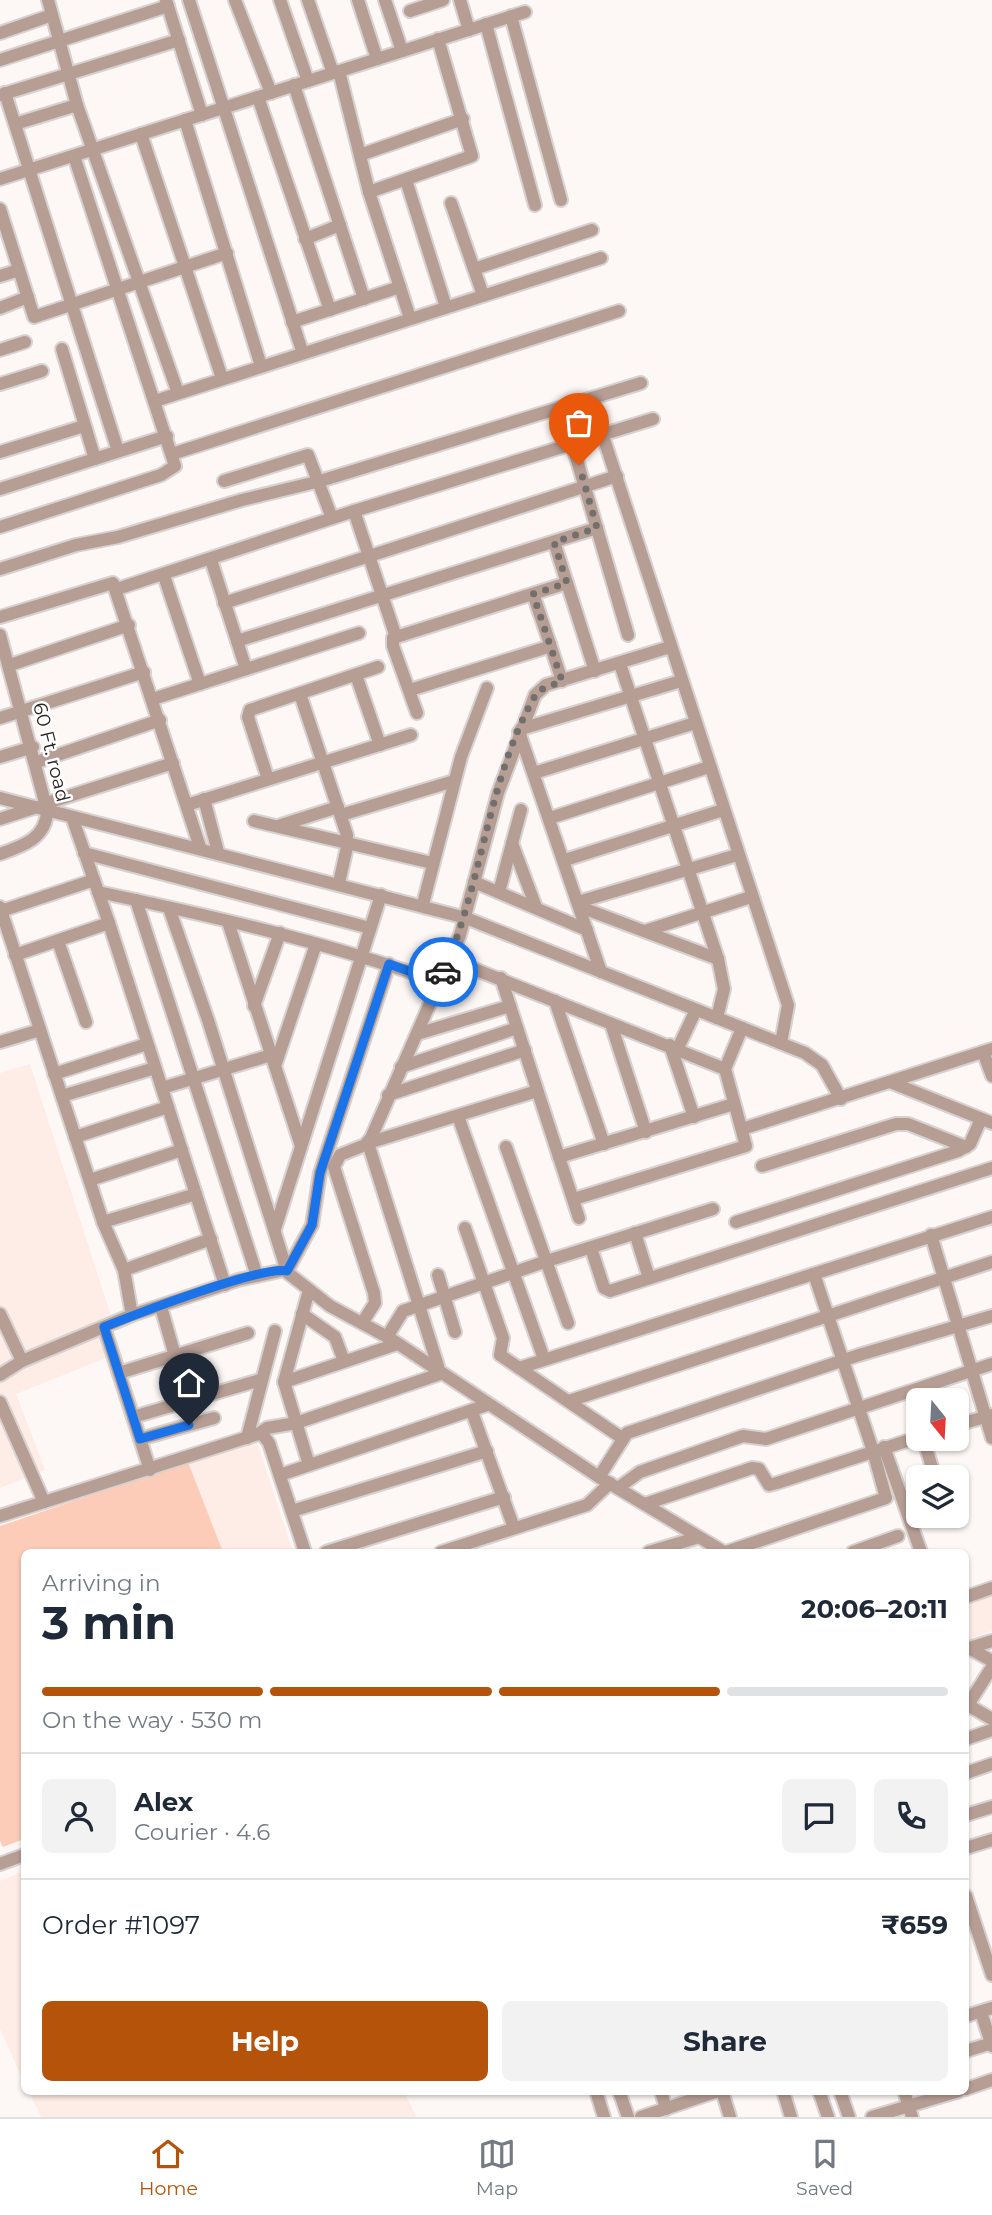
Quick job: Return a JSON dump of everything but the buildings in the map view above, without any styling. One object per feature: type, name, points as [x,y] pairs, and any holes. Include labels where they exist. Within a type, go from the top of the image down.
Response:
[{"type":"street","points":[[48,0],[77,105],[178,393]]},
{"type":"street","points":[[189,0],[302,351]]},
{"type":"street","points":[[235,0],[271,93]]},
{"type":"street","points":[[281,0],[308,81]]},
{"type":"street","points":[[308,0],[336,72],[369,191],[410,318]]},
{"type":"street","points":[[358,0],[377,59]]},
{"type":"street","points":[[385,0],[402,51]]},
{"type":"street","points":[[410,11],[443,0]]},
{"type":"street","points":[[460,0],[469,30]]},
{"type":"street","points":[[0,60],[167,3],[202,115]]},
{"type":"street","points":[[0,179],[525,12]]},
{"type":"street","points":[[0,33],[52,15]]},
{"type":"street","points":[[511,16],[561,200]]},
{"type":"street","points":[[486,24],[535,205]]},
{"type":"street","points":[[369,191],[472,156],[438,39]]},
{"type":"street","points":[[118,452],[30,170],[2,94],[179,40]]},
{"type":"street","points":[[294,85],[364,299]]},
{"type":"street","points":[[258,97],[330,310]]},
{"type":"street","points":[[15,124],[77,105]]},
{"type":"street","points":[[360,155],[463,119]]},
{"type":"street","points":[[185,120],[261,366]]},
{"type":"street","points":[[141,134],[222,378]]},
{"type":"street","points":[[0,527],[171,471],[175,466],[74,156]]},
{"type":"street","points":[[406,180],[446,307]]},
{"type":"street","points":[[451,203],[483,295]]},
{"type":"street","points":[[0,209],[2,223],[34,317],[227,253]]},
{"type":"street","points":[[305,239],[340,225]]},
{"type":"street","points":[[474,269],[592,230]]},
{"type":"street","points":[[155,401],[302,351],[601,258]]},
{"type":"street","points":[[0,276],[19,270]]},
{"type":"street","points":[[292,322],[400,287]]},
{"type":"street","points":[[0,307],[28,297]]},
{"type":"street","points":[[172,454],[619,312]]},
{"type":"street","points":[[0,350],[25,342]]},
{"type":"street","points":[[62,349],[95,459]]},
{"type":"street","points":[[0,384],[42,371]]},
{"type":"street","points":[[0,569],[76,545],[118,537],[242,500],[320,481],[641,383]]},
{"type":"street","points":[[117,589],[164,576],[354,511],[653,419]]},
{"type":"street","points":[[0,452],[84,426]]},
{"type":"street","points":[[602,433],[737,855],[788,1005],[781,1043]]},
{"type":"street","points":[[0,489],[167,436]]},
{"type":"street","points":[[572,443],[628,635]]},
{"type":"street","points":[[224,481],[308,455],[332,518]]},
{"type":"street","points":[[224,603],[617,476]]},
{"type":"street","points":[[354,511],[396,637]]},
{"type":"street","points":[[237,641],[597,528]]},
{"type":"street","points":[[554,542],[595,671]]},
{"type":"street","points":[[211,560],[246,669]]},
{"type":"street","points":[[164,576],[200,684]]},
{"type":"street","points":[[0,617],[105,583],[113,583],[200,847]]},
{"type":"street","points":[[417,713],[391,642],[396,637],[567,583]]},
{"type":"street","points":[[533,594],[562,681]]},
{"type":"street","points":[[7,670],[129,625]]},
{"type":"street","points":[[153,699],[359,633]]},
{"type":"street","name":"60 Ft. road","points":[[0,635],[7,670],[37,762],[44,807],[44,826],[34,839],[0,855]]},
{"type":"street","points":[[410,690],[542,650],[550,644]]},
{"type":"street","points":[[439,1370],[368,1143],[466,918],[474,882],[520,730],[538,691],[670,647]]},
{"type":"street","points":[[620,664],[700,914],[718,959],[724,989],[717,1018]]},
{"type":"street","points":[[268,779],[248,713],[378,667]]},
{"type":"street","points":[[0,718],[144,672]]},
{"type":"street","points":[[356,675],[380,745]]},
{"type":"street","points":[[520,730],[681,681]]},
{"type":"street","points":[[423,904],[454,781],[487,688]]},
{"type":"street","points":[[300,694],[348,841],[339,883]]},
{"type":"street","points":[[37,762],[160,720]]},
{"type":"street","points":[[534,773],[695,723]]},
{"type":"street","points":[[520,730],[601,972]]},
{"type":"street","points":[[187,805],[411,734]]},
{"type":"street","points":[[0,757],[33,747]]},
{"type":"street","points":[[0,819],[173,764]]},
{"type":"street","points":[[550,818],[709,768]]},
{"type":"street","points":[[280,825],[454,781]]},
{"type":"street","points":[[0,797],[423,904],[466,918],[781,1043],[817,1061],[841,1099]]},
{"type":"street","points":[[204,799],[218,852]]},
{"type":"street","points":[[499,892],[521,810]]},
{"type":"street","points":[[565,860],[723,810]]},
{"type":"street","points":[[72,817],[109,923],[225,1285]]},
{"type":"street","points":[[254,821],[348,841],[432,863]]},
{"type":"street","points":[[512,843],[536,907]]},
{"type":"street","points":[[84,853],[370,928]]},
{"type":"street","points":[[579,904],[737,855]]},
{"type":"street","points":[[474,882],[587,930]]},
{"type":"street","points":[[132,1315],[124,1270],[103,1222],[15,955],[5,940],[1,909],[96,886],[136,900],[280,933],[389,964],[439,982]]},
{"type":"street","points":[[275,1230],[381,895]]},
{"type":"street","points":[[645,931],[751,897]]},
{"type":"street","points":[[136,900],[257,1276]]},
{"type":"street","points":[[579,904],[718,959]]},
{"type":"street","points":[[169,908],[224,1069],[287,1271],[309,1290],[439,1370],[487,1405],[696,1538],[719,1549]]},
{"type":"street","points":[[228,922],[301,1146]]},
{"type":"street","points":[[15,955],[109,923]]},
{"type":"street","points":[[254,1006],[280,933]]},
{"type":"street","points":[[58,941],[86,1022]]},
{"type":"street","points":[[273,1060],[316,944]]},
{"type":"street","points":[[449,959],[724,1069]]},
{"type":"street","points":[[287,1271],[312,1225],[320,1173],[389,964]]},
{"type":"street","points":[[501,978],[579,1218]]},
{"type":"street","points":[[555,1001],[604,1144]]},
{"type":"street","points":[[417,1034],[510,1006]]},
{"type":"street","points":[[694,1117],[674,1047],[696,1010]]},
{"type":"street","points":[[611,1024],[646,1132]]},
{"type":"street","points":[[401,1067],[517,1028]]},
{"type":"street","points":[[574,1199],[744,1147],[747,1140],[724,1069],[742,1028]]},
{"type":"street","points":[[0,1042],[40,1030]]},
{"type":"street","points":[[54,1074],[146,1044]]},
{"type":"street","points":[[388,1095],[525,1050]]},
{"type":"street","points":[[742,1129],[987,1050],[992,1076]]},
{"type":"street","points":[[162,1088],[224,1069],[273,1060]]},
{"type":"street","points":[[62,1096],[155,1068]]},
{"type":"street","points":[[736,1222],[966,1147],[986,1121],[890,1083]]},
{"type":"street","points":[[362,1323],[374,1303],[374,1293],[334,1170],[340,1155],[368,1143],[537,1091]]},
{"type":"street","points":[[559,1157],[734,1104]]},
{"type":"street","points":[[75,1137],[168,1107]]},
{"type":"street","points":[[458,1116],[544,1359]]},
{"type":"street","points":[[762,1166],[896,1124],[908,1124],[966,1147]]},
{"type":"street","points":[[506,1147],[568,1323]]},
{"type":"street","points":[[90,1180],[182,1150]]},
{"type":"street","points":[[591,1248],[605,1290],[613,1290],[992,1168]]},
{"type":"street","points":[[103,1222],[195,1194]]},
{"type":"street","points":[[284,1382],[345,1361],[392,1340],[400,1313],[547,1261],[712,1209]]},
{"type":"street","points":[[519,1368],[992,1217]]},
{"type":"street","points":[[465,1228],[503,1342],[500,1355],[622,1438]]},
{"type":"street","points":[[635,1233],[649,1278]]},
{"type":"street","points":[[931,1236],[969,1371],[990,1415],[992,1438]]},
{"type":"street","points":[[124,1270],[211,1239]]},
{"type":"street","points":[[569,1401],[992,1262]]},
{"type":"street","points":[[0,1375],[22,1361],[132,1315],[225,1285],[279,1270],[287,1271]]},
{"type":"street","points":[[438,1275],[455,1332]]},
{"type":"street","points":[[814,1275],[858,1409],[879,1449],[920,1549]]},
{"type":"street","points":[[309,1290],[284,1382],[309,1465]]},
{"type":"street","points":[[161,1307],[188,1401]]},
{"type":"street","points":[[0,1314],[22,1361]]},
{"type":"street","points":[[302,1314],[335,1337],[345,1361]]},
{"type":"street","points":[[609,1483],[622,1438],[631,1431],[992,1316]]},
{"type":"street","points":[[104,1327],[150,1470]]},
{"type":"street","points":[[253,1436],[260,1380],[275,1331]]},
{"type":"street","points":[[119,1373],[248,1334]]},
{"type":"street","points":[[450,1549],[587,1505],[609,1483],[743,1436],[766,1439],[992,1364]]},
{"type":"street","points":[[0,1516],[150,1470],[253,1436],[272,1427],[296,1423],[439,1370]]},
{"type":"street","points":[[133,1417],[260,1380]]},
{"type":"street","points":[[0,1402],[44,1502]]},
{"type":"street","points":[[280,1475],[487,1405]]},
{"type":"street","points":[[472,1412],[514,1528]]},
{"type":"street","points":[[970,1421],[990,1415]]},
{"type":"street","points":[[140,1439],[214,1418]]},
{"type":"street","points":[[253,1436],[266,1438],[304,1549]]},
{"type":"street","points":[[645,1504],[752,1468],[759,1469],[766,1483],[772,1484],[906,1442]]},
{"type":"street","points":[[734,1549],[886,1499],[879,1449]]},
{"type":"street","points":[[292,1511],[487,1451]]},
{"type":"street","points":[[336,1549],[504,1497]]},
{"type":"street","points":[[861,1549],[898,1536]]},
{"type":"street","points":[[663,1549],[696,1538]]},
{"type":"street","points":[[969,1596],[992,1588]]},
{"type":"street","points":[[969,1648],[992,1641]]},
{"type":"street","points":[[969,1650],[992,1661]]},
{"type":"street","points":[[969,1701],[992,1667]]},
{"type":"street","points":[[969,1705],[992,1720]]},
{"type":"street","points":[[969,1739],[992,1730]]},
{"type":"street","points":[[969,1772],[992,1764]]},
{"type":"street","points":[[969,1814],[992,1807]]},
{"type":"street","points":[[969,1847],[992,1840]]},
{"type":"street","points":[[0,1864],[21,1856]]},
{"type":"street","points":[[969,1905],[991,1967]]},
{"type":"street","points":[[969,2015],[986,2010],[992,2044],[969,2050]]},
{"type":"street","points":[[969,2088],[992,2080]]},
{"type":"street","points":[[597,2095],[604,2117]]},
{"type":"street","points":[[621,2095],[628,2117]]},
{"type":"street","points":[[659,2113],[661,2095]]},
{"type":"street","points":[[641,2117],[659,2113],[697,2095]]},
{"type":"street","points":[[722,2095],[730,2117]]},
{"type":"street","points":[[784,2095],[791,2117]]},
{"type":"street","points":[[820,2095],[828,2117]]},
{"type":"street","points":[[841,2095],[849,2117]]},
{"type":"street","points":[[905,2095],[911,2112]]},
{"type":"street","points":[[872,2117],[911,2112],[950,2095]]},
{"type":"street","points":[[681,2104],[685,2117]]},
{"type":"shaded area","points":[[30,1064],[111,1316],[94,1322],[106,1358],[16,1394],[45,1470],[0,1488],[0,1073]]},
{"type":"shaded area","points":[[256,1439],[292,1549],[222,1549],[188,1462]]},
{"type":"shaded area","points":[[188,1462],[222,1549],[21,1549],[21,1840],[3,1847],[0,1841],[0,1526]]},
{"type":"shaded area","points":[[992,1589],[992,1631],[969,1639],[969,1596]]},
{"type":"shaded area","points":[[21,1872],[21,2075],[0,2029],[0,1881]]},
{"type":"shaded area","points":[[31,2095],[406,2095],[416,2117],[41,2117]]},
{"type":"way so far","points":[[443,972],[466,918],[498,793],[514,745],[538,691],[546,685],[562,681],[533,594],[567,583],[554,542],[597,528],[579,465]]},
{"type":"route","points":[[189,1425],[140,1439],[104,1327],[238,1280],[279,1270],[287,1271],[314,1220],[315,1195],[320,1173],[389,964],[439,982],[443,972]]}]
